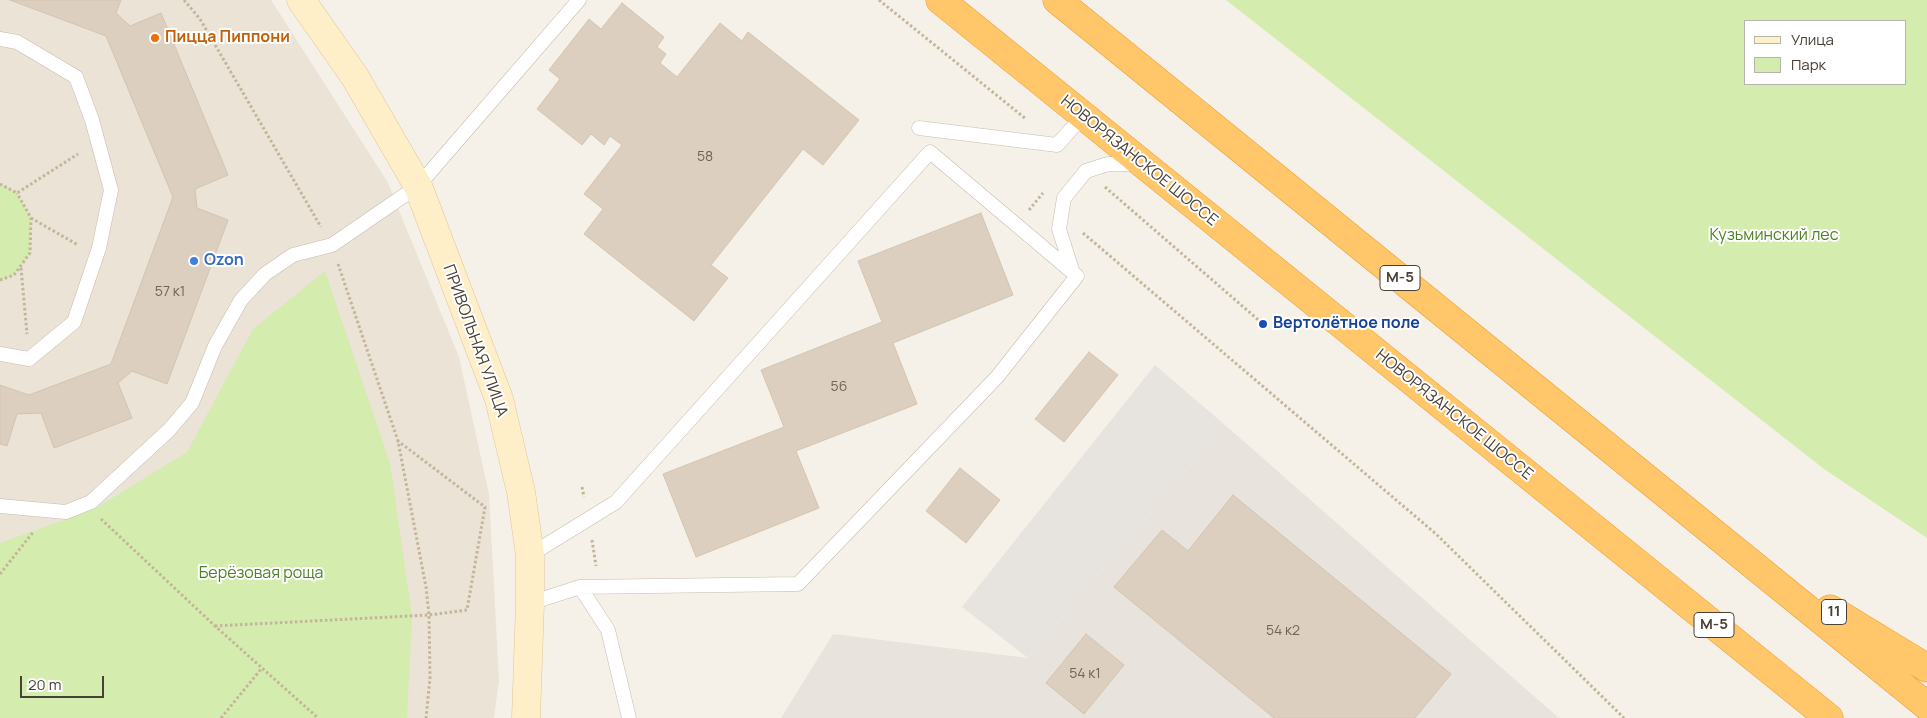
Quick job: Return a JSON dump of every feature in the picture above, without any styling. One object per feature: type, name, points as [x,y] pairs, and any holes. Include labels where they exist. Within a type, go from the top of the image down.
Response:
[{"type":"highway","name":"НОВОРЯЗАНСКОЕ ШОССЕ","points":[[940,0],[1829,718]]},
{"type":"highway","name":"М-5","points":[[1057,0],[1927,706]]},
{"type":"highway","name":"11","points":[[1742,556],[1927,668]]},
{"type":"main road","name":"ПРИВОЛЬНАЯ УЛИЦА","points":[[301,0],[355,77],[418,186],[499,399],[521,492],[530,555],[526,718]]},
{"type":"lane","points":[[0,506],[66,512],[91,502],[169,430],[192,403],[215,346],[241,300],[266,274],[293,254],[332,245],[418,186],[579,0]]},
{"type":"lane","points":[[0,39],[16,42],[76,77],[92,120],[111,190],[97,255],[74,322],[29,359],[0,354]]},
{"type":"lane","points":[[920,128],[1057,145],[1083,116]]},
{"type":"lane","points":[[530,555],[616,502],[930,152],[1077,276],[997,377],[798,584],[580,587],[530,603]]},
{"type":"lane","points":[[1073,274],[1059,229],[1064,198],[1086,171],[1108,164],[1143,164]]},
{"type":"lane","points":[[580,587],[608,630],[629,718]]},
{"type":"path","points":[[184,0],[200,18],[332,245],[398,441],[426,587],[429,615],[430,678],[426,718]]},
{"type":"path","points":[[880,0],[1057,145]]},
{"type":"path","points":[[17,193],[98,141]]},
{"type":"path","points":[[1086,171],[1263,324]]},
{"type":"path","points":[[0,184],[17,193],[31,218],[30,254],[14,275],[0,280]]},
{"type":"path","points":[[1061,215],[1436,534],[1624,718]]},
{"type":"path","points":[[31,218],[97,255]]},
{"type":"path","points":[[21,267],[29,359]]},
{"type":"path","points":[[215,626],[429,615],[468,610],[485,507],[398,441]]},
{"type":"path","points":[[96,515],[215,626],[318,718]]},
{"type":"path","points":[[221,718],[262,668]]},
{"type":"shaded area","points":[[0,0],[271,0],[387,181],[459,357],[489,494],[499,680],[494,718],[0,718]]},
{"type":"shaded area","points":[[1155,365],[1225,425],[1028,658],[962,607]]},
{"type":"shaded area","points":[[1225,425],[1559,718],[781,718],[833,634],[1028,658]]},
{"type":"green space","name":"Кузьминский лес","points":[[1226,0],[1927,0],[1927,538],[1824,469]]},
{"type":"green space","points":[[0,184],[17,193],[31,218],[30,253],[14,275],[0,280]]},
{"type":"green space","name":"Берёзовая роща","points":[[325,271],[390,463],[412,616],[407,718],[0,718],[0,543],[94,509],[187,452],[253,329]]},
{"type":"building","points":[[10,0],[121,0],[116,13],[130,26],[161,13],[228,175],[195,189],[197,208],[228,220],[167,384],[132,371],[118,383],[132,418],[54,448],[41,413],[17,414],[7,446],[0,444],[0,385],[29,395],[111,364],[173,197],[106,36]]},
{"type":"building","points":[[622,3],[664,37],[657,47],[666,54],[660,63],[677,77],[720,23],[742,41],[748,32],[859,120],[823,165],[803,149],[711,265],[728,278],[694,321],[584,234],[603,209],[584,194],[622,145],[610,136],[604,145],[591,134],[582,145],[537,109],[560,79],[549,70],[589,19],[601,29]]},
{"type":"building","points":[[981,213],[1013,295],[893,343],[917,404],[796,451],[819,508],[696,557],[663,474],[784,427],[761,370],[882,322],[858,261]]},
{"type":"building","points":[[1089,352],[1118,375],[1064,442],[1035,419]]},
{"type":"building","points":[[960,468],[1000,500],[966,543],[926,511]]},
{"type":"building","points":[[1233,495],[1451,674],[1415,718],[1274,718],[1114,587],[1162,530],[1188,551]]},
{"type":"building","points":[[1086,634],[1124,665],[1084,714],[1046,683]]},
{"type":"place","name":"Пицца Пиппони","points":[[155,38]]},
{"type":"place","name":"Ozon","points":[[194,261]]},
{"type":"place","name":"Вертолётное поле","points":[[1263,324]]}]
